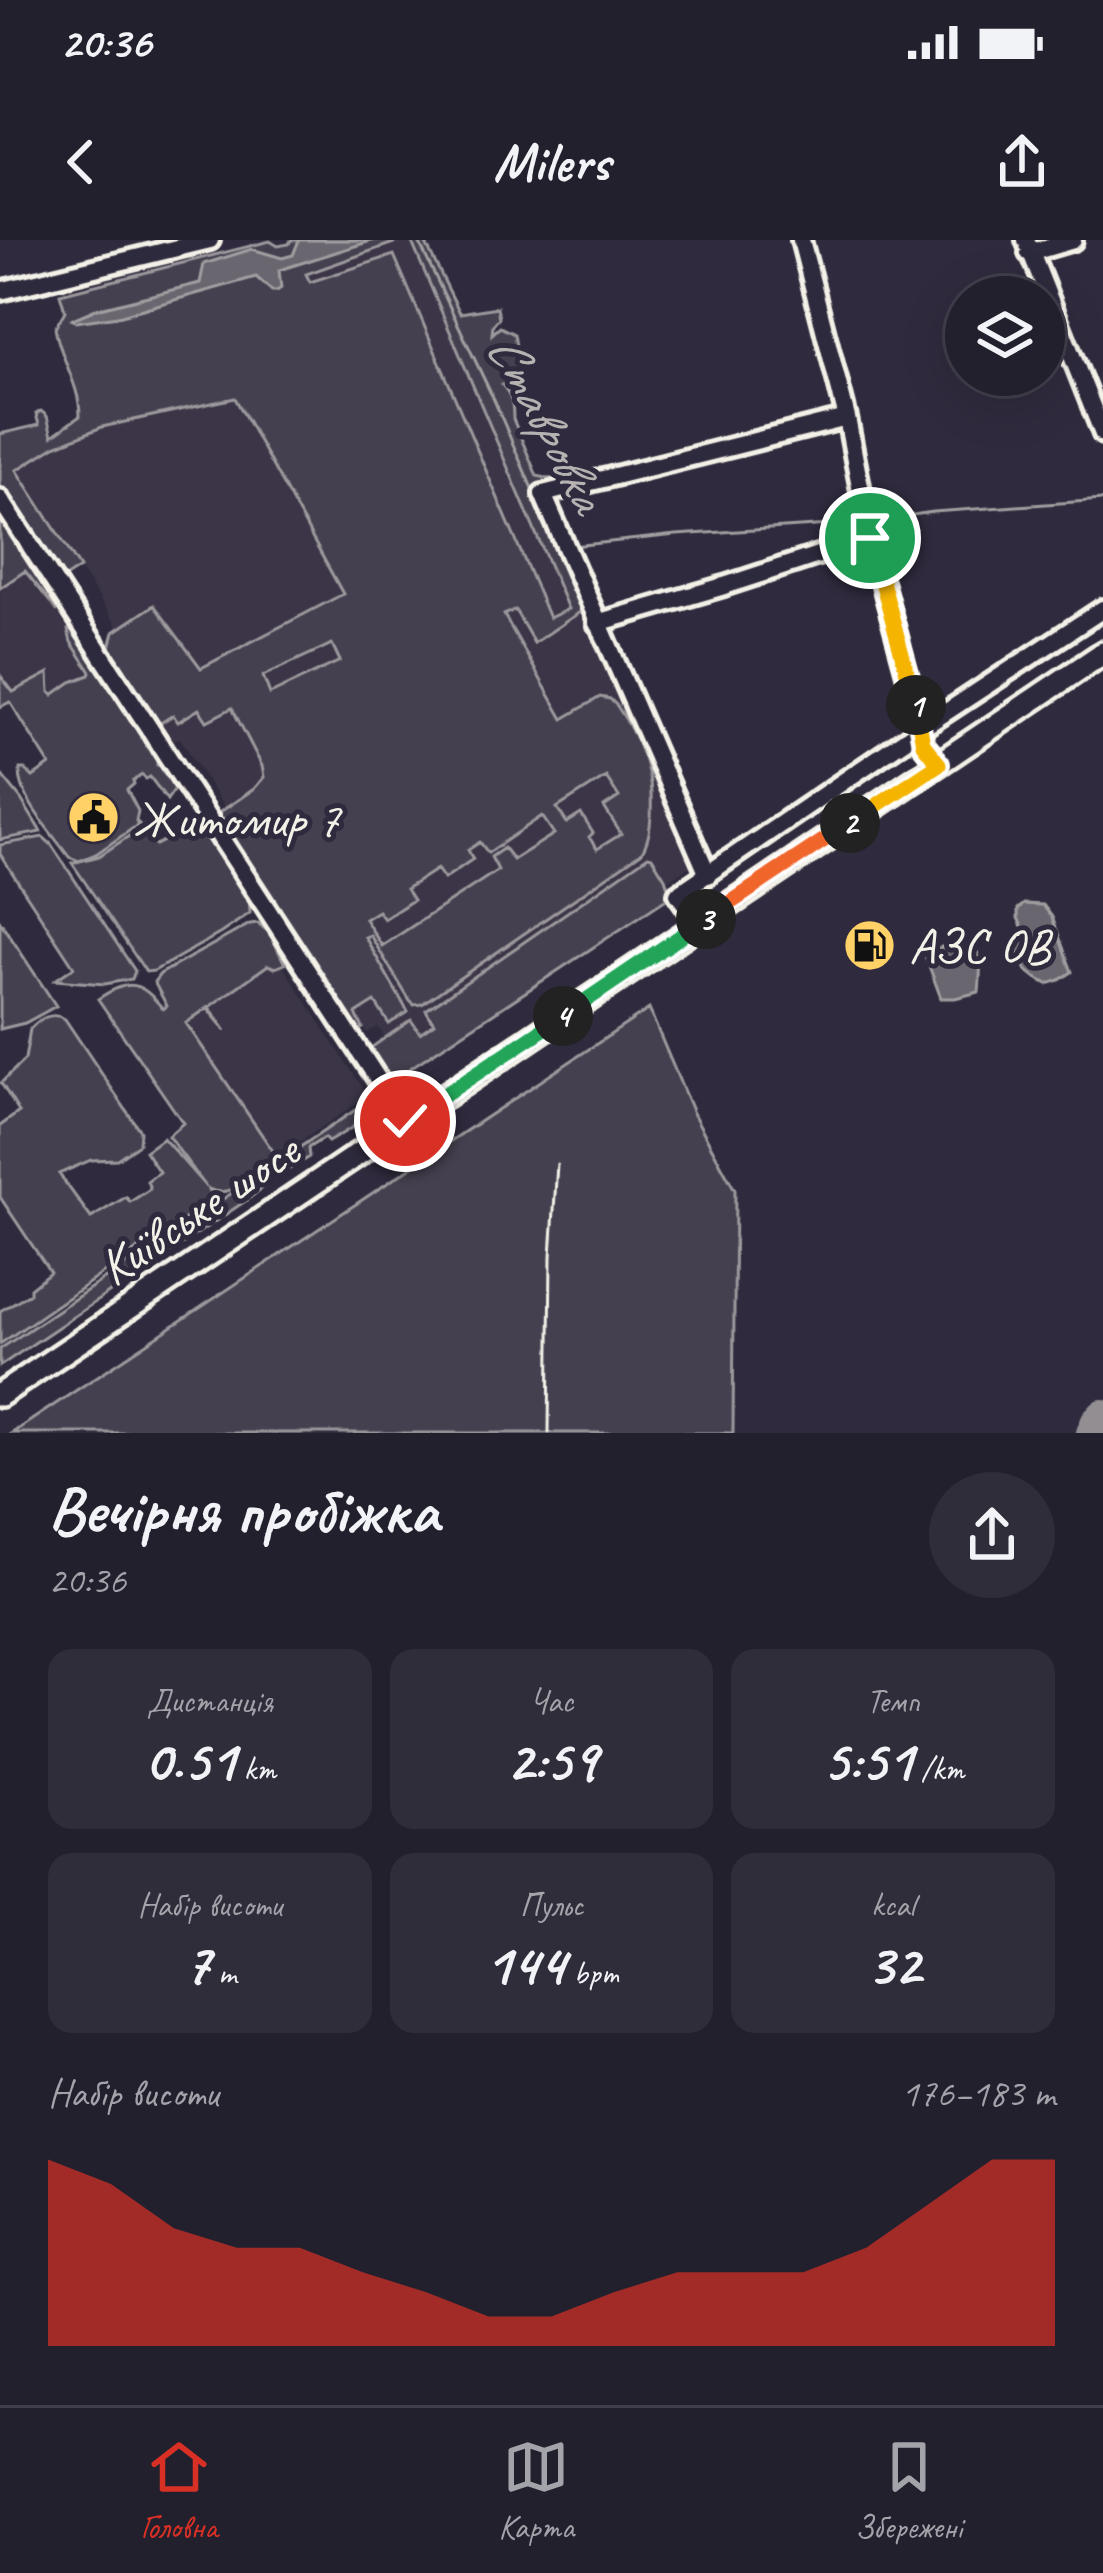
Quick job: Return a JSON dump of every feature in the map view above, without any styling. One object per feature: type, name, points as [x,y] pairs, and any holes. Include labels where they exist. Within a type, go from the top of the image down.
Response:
[{"type":"main road","name":"Київське шосе","points":[[0,1395],[1103,653]]},
{"type":"street","points":[[0,291],[210,240]]},
{"type":"street","points":[[801,240],[923,744],[939,764]]},
{"type":"street","points":[[1073,240],[1028,247],[1103,434]]},
{"type":"street","points":[[708,875],[543,494],[847,418]]},
{"type":"street","points":[[0,500],[405,1121]]},
{"type":"street","points":[[597,623],[870,538]]},
{"type":"street","points":[[698,924],[678,895],[1103,610]]},
{"type":"shaded area","points":[[291,240],[411,240],[568,609],[586,608],[698,861],[395,1054],[378,1027],[367,1033],[180,738],[171,741],[110,642],[118,629],[115,623],[16,470],[96,429],[60,294],[270,241],[278,246]]},
{"type":"shaded area","points":[[291,240],[402,240],[306,274],[310,282],[394,255],[549,618],[568,609],[411,240],[424,240],[460,313],[497,307],[499,318],[492,334],[500,327],[514,334],[521,377],[502,385],[537,476],[551,479],[583,470],[542,485],[586,608],[534,643],[515,610],[504,615],[563,719],[600,697],[617,706],[642,752],[650,788],[650,824],[641,853],[422,1004],[410,1001],[370,935],[365,937],[408,1012],[389,1024],[375,1002],[356,1014],[363,1028],[358,1031],[218,819],[220,812],[264,777],[232,708],[207,721],[199,709],[178,722],[173,715],[156,726],[109,651],[114,632],[154,605],[201,668],[343,594],[235,398],[102,427],[55,446],[17,470],[80,568],[60,581],[0,488],[0,434],[39,425],[36,414],[41,411],[52,436],[80,416],[55,328],[65,311],[60,294],[270,241],[278,246]],"holes":[[[332,644],[340,661],[270,694],[263,676]],[[606,777],[619,797],[604,807],[621,834],[597,849],[581,814],[567,823],[557,808]],[[542,816],[554,834],[513,860],[504,848],[491,857],[498,870],[382,946],[365,919],[378,911],[384,919],[413,900],[406,889],[437,869],[444,879],[473,859],[468,850],[480,842],[488,853]]]},
{"type":"shaded area","points":[[299,240],[374,240],[279,270],[281,288],[277,291],[256,277],[118,316],[72,319],[200,283],[204,264],[252,249],[282,258],[293,255]]},
{"type":"shaded area","points":[[0,512],[53,594],[55,608],[25,571],[0,588]]},
{"type":"shaded area","points":[[25,571],[141,739],[79,803],[0,687],[0,588]]},
{"type":"shaded area","points":[[71,628],[157,754],[157,765],[167,768],[178,784],[167,800],[150,777],[142,775],[133,781],[127,790],[139,824],[79,861],[69,857],[24,791],[20,769],[33,777],[50,765],[10,702],[0,707],[0,675],[13,692],[49,673],[53,695],[90,675],[71,642]]},
{"type":"shaded area","points":[[0,773],[21,799],[41,832],[0,840]]},
{"type":"shaded area","points":[[201,822],[249,896],[250,913],[146,972],[72,863],[99,856],[144,826],[156,845]]},
{"type":"shaded area","points":[[43,837],[135,971],[132,979],[105,984],[55,980],[74,967],[0,854],[0,845]]},
{"type":"shaded area","points":[[648,856],[665,878],[671,896],[389,1082],[369,1051],[372,1047],[411,1020],[420,1033],[434,1023],[426,1010]]},
{"type":"shaded area","points":[[1024,904],[1043,905],[1052,917],[1072,972],[1060,980],[1048,984],[1021,963],[1017,941],[1027,937],[1018,909]]},
{"type":"shaded area","points":[[0,921],[56,1006],[25,1023],[0,1029]]},
{"type":"shaded area","points":[[258,923],[270,933],[285,964],[268,965],[209,1007],[226,1031],[207,1008],[186,1023],[277,1157],[236,1188],[209,1189],[213,1197],[209,1205],[0,1344],[0,1311],[30,1293],[50,1272],[0,1197],[0,1126],[19,1112],[1,1083],[25,1059],[30,1029],[46,1017],[65,1019],[140,1131],[139,1144],[117,1159],[91,1160],[59,1174],[91,1218],[150,1189],[147,1181],[159,1172],[145,1151],[163,1138],[206,1187],[168,1136],[183,1123],[98,999],[119,987],[134,986],[163,1009],[167,1006],[154,982],[160,974]]},
{"type":"shaded area","points":[[964,937],[978,954],[979,992],[941,998],[926,958]]},
{"type":"shaded area","points":[[269,964],[283,966],[368,1096],[277,1157],[186,1022]]},
{"type":"shaded area","points":[[649,1009],[693,1113],[735,1190],[733,1433],[12,1433]]},
{"type":"shaded area","points":[[373,1098],[368,1113],[356,1124],[308,1148],[309,1157],[276,1177],[272,1173],[263,1178],[265,1186],[247,1200],[0,1366],[0,1349]]},
{"type":"waterway","name":"Ставровка","points":[[418,240],[549,528]]},
{"type":"waterway","name":"Ставровка","points":[[872,521],[1103,500]]},
{"type":"waterway","name":"Ставровка","points":[[573,546],[862,523]]},
{"type":"taxiway","points":[[1091,1433],[1103,1414]]},
{"type":"railway","points":[[549,1433],[557,1164]]},
{"type":"place","name":"Житомир 7","points":[[94,818]]},
{"type":"place","name":"АЗС ОВ","points":[[870,945]]},
{"type":"route","points":[[405,1121],[939,764],[923,744],[870,538]]}]
